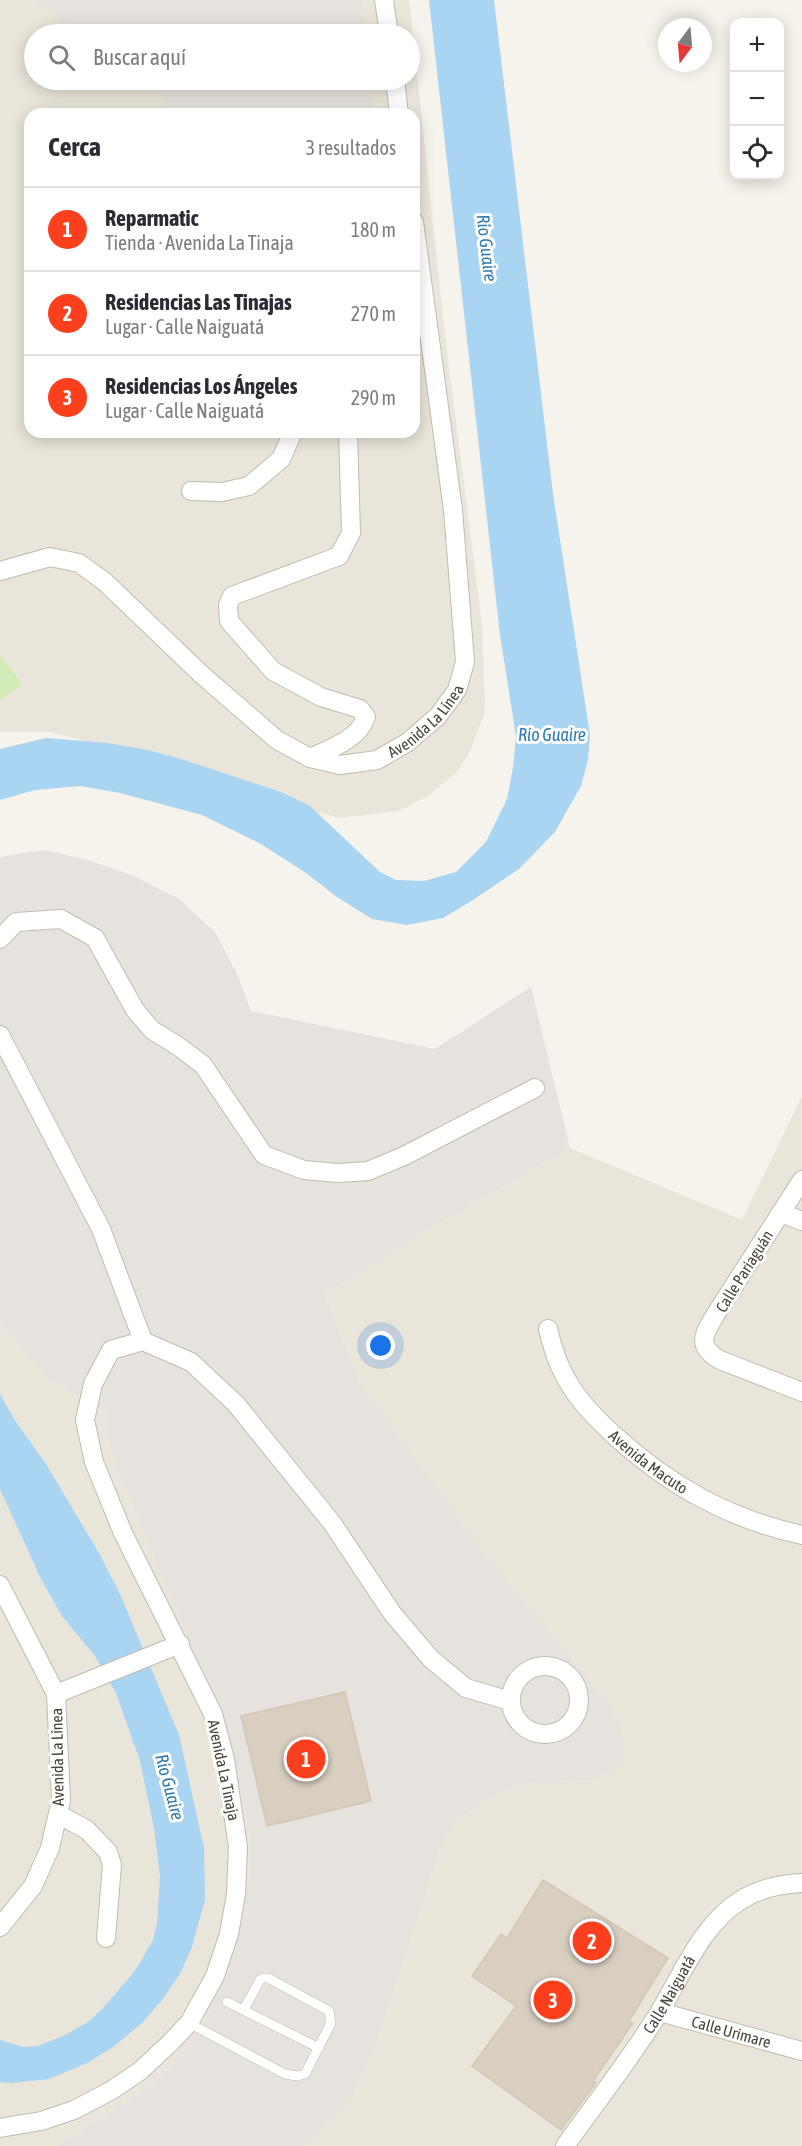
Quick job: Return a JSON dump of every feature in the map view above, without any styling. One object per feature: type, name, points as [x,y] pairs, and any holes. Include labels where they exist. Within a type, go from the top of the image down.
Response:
[{"type":"street","points":[[384,0],[387,24]]},
{"type":"street","points":[[396,90],[398,108]]},
{"type":"street","name":"Avenida La Línea","points":[[0,571],[50,557],[79,563],[105,582],[201,674],[268,733],[310,758],[340,765],[377,760],[408,742],[438,716],[457,690],[465,662],[453,510],[420,266]]},
{"type":"street","points":[[191,491],[222,492],[249,486],[281,459],[290,438]]},
{"type":"street","points":[[310,758],[345,741],[363,728],[366,717],[360,708],[321,697],[273,670],[230,621],[228,605],[232,596],[339,556],[351,533],[348,438]]},
{"type":"street","points":[[0,939],[16,922],[61,919],[95,938],[135,1010],[152,1030],[203,1065],[264,1155],[304,1170],[338,1173],[368,1171],[404,1156],[535,1088]]},
{"type":"street","points":[[0,1035],[101,1228],[143,1341],[191,1362],[236,1404],[332,1523],[392,1613],[431,1659],[466,1688],[510,1701]]},
{"type":"street","name":"Calle Pariaguán","points":[[802,1180],[705,1334],[704,1344],[709,1353],[720,1360],[802,1392]]},
{"type":"street","points":[[781,1213],[802,1221]]},
{"type":"street","name":"Avenida Macuto","points":[[548,1329],[559,1365],[580,1399],[596,1418],[642,1461],[672,1482],[704,1500],[775,1529],[802,1535]]},
{"type":"street","name":"Avenida La Tinaja","points":[[0,2128],[41,2121],[74,2110],[112,2090],[140,2071],[189,2023],[215,1976],[229,1934],[236,1894],[238,1847],[225,1759],[213,1714],[123,1533],[94,1462],[86,1420],[93,1384],[111,1350],[143,1341]]},
{"type":"street","name":"Avenida La Línea","points":[[0,1585],[56,1694],[61,1800],[50,1848],[33,1886],[0,1927]]},
{"type":"street","points":[[56,1694],[180,1644]]},
{"type":"street","points":[[58,1814],[87,1830],[108,1852],[112,1865],[106,1938]]},
{"type":"street","name":"Calle Naiguatá","points":[[565,2146],[660,2012],[715,1923],[740,1900],[775,1886],[802,1883]]},
{"type":"street","name":"Calle Urimare","points":[[660,2012],[802,2051]]},
{"type":"lane","points":[[189,2023],[285,2074],[297,2076],[305,2074],[331,2023],[329,2010],[268,1978],[260,1980],[244,2009]]},
{"type":"lane","points":[[227,2002],[319,2048]]},
{"type":"shaded area","points":[[0,0],[409,0],[412,24],[24,24],[24,90],[419,90],[445,335],[482,624],[485,712],[469,753],[456,773],[429,795],[399,811],[339,818],[273,799],[180,765],[50,732],[0,732]]},
{"type":"shaded area","points":[[34,0],[361,0],[364,24],[65,24]]},
{"type":"shaded area","points":[[149,90],[371,90],[373,108],[172,108]]},
{"type":"shaded area","points":[[45,850],[91,861],[134,876],[179,899],[215,932],[238,976],[251,1011],[435,1049],[531,987],[570,1148],[409,1241],[325,1295],[360,1382],[487,1556],[609,1703],[622,1732],[625,1756],[612,1771],[591,1780],[522,1784],[492,1795],[455,1822],[440,1851],[375,2048],[354,2093],[304,2146],[58,2146],[155,2083],[182,2053],[204,2021],[229,1971],[242,1922],[249,1875],[250,1842],[243,1799],[228,1743],[204,1676],[117,1467],[106,1428],[108,1415],[47,1377],[0,1323],[0,859],[4,856]]},
{"type":"shaded area","points":[[802,1096],[802,2146],[304,2146],[354,2093],[375,2048],[440,1851],[455,1822],[492,1795],[522,1784],[591,1780],[609,1703],[487,1556],[360,1382],[325,1295],[409,1241],[570,1148],[742,1220]]},
{"type":"shaded area","points":[[0,1323],[47,1377],[108,1415],[106,1429],[204,1676],[228,1743],[243,1799],[250,1842],[249,1875],[242,1922],[229,1971],[204,2021],[182,2053],[155,2083],[58,2146],[0,2146]]},
{"type":"green space","points":[[0,654],[22,684],[0,700]]},
{"type":"water","name":"Río Guaire","points":[[429,0],[494,0],[553,494],[590,735],[588,760],[581,786],[555,832],[519,869],[473,900],[443,918],[407,925],[372,919],[261,844],[202,815],[120,793],[80,786],[35,790],[0,800],[0,749],[46,738],[108,743],[148,750],[184,760],[281,792],[310,806],[380,872],[396,880],[424,881],[456,872],[486,842],[507,799],[516,736],[500,635]]},
{"type":"water","name":"Río Guaire","points":[[0,1394],[14,1419],[46,1464],[99,1553],[120,1594],[179,1735],[204,1848],[205,1900],[192,1947],[181,1972],[163,1999],[143,2022],[113,2047],[87,2063],[49,2079],[11,2083],[0,2082],[0,2040],[23,2047],[38,2046],[63,2036],[88,2022],[135,1971],[153,1940],[157,1924],[160,1876],[154,1828],[140,1761],[116,1693],[95,1656],[62,1616],[41,1579],[0,1489]]},
{"type":"building","points":[[345,1692],[371,1801],[267,1826],[241,1716]]},
{"type":"building","points":[[543,1880],[668,1958],[629,2021],[633,2023],[593,2081],[596,2083],[561,2130],[472,2066],[516,2006],[472,1976],[501,1934],[507,1938]]},
{"type":"place","name":"Reparmatic","points":[[306,1759]]},
{"type":"place","name":"Residencias Las Tinajas","points":[[592,1941]]},
{"type":"place","name":"Residencias Los Ángeles","points":[[553,2000]]}]
